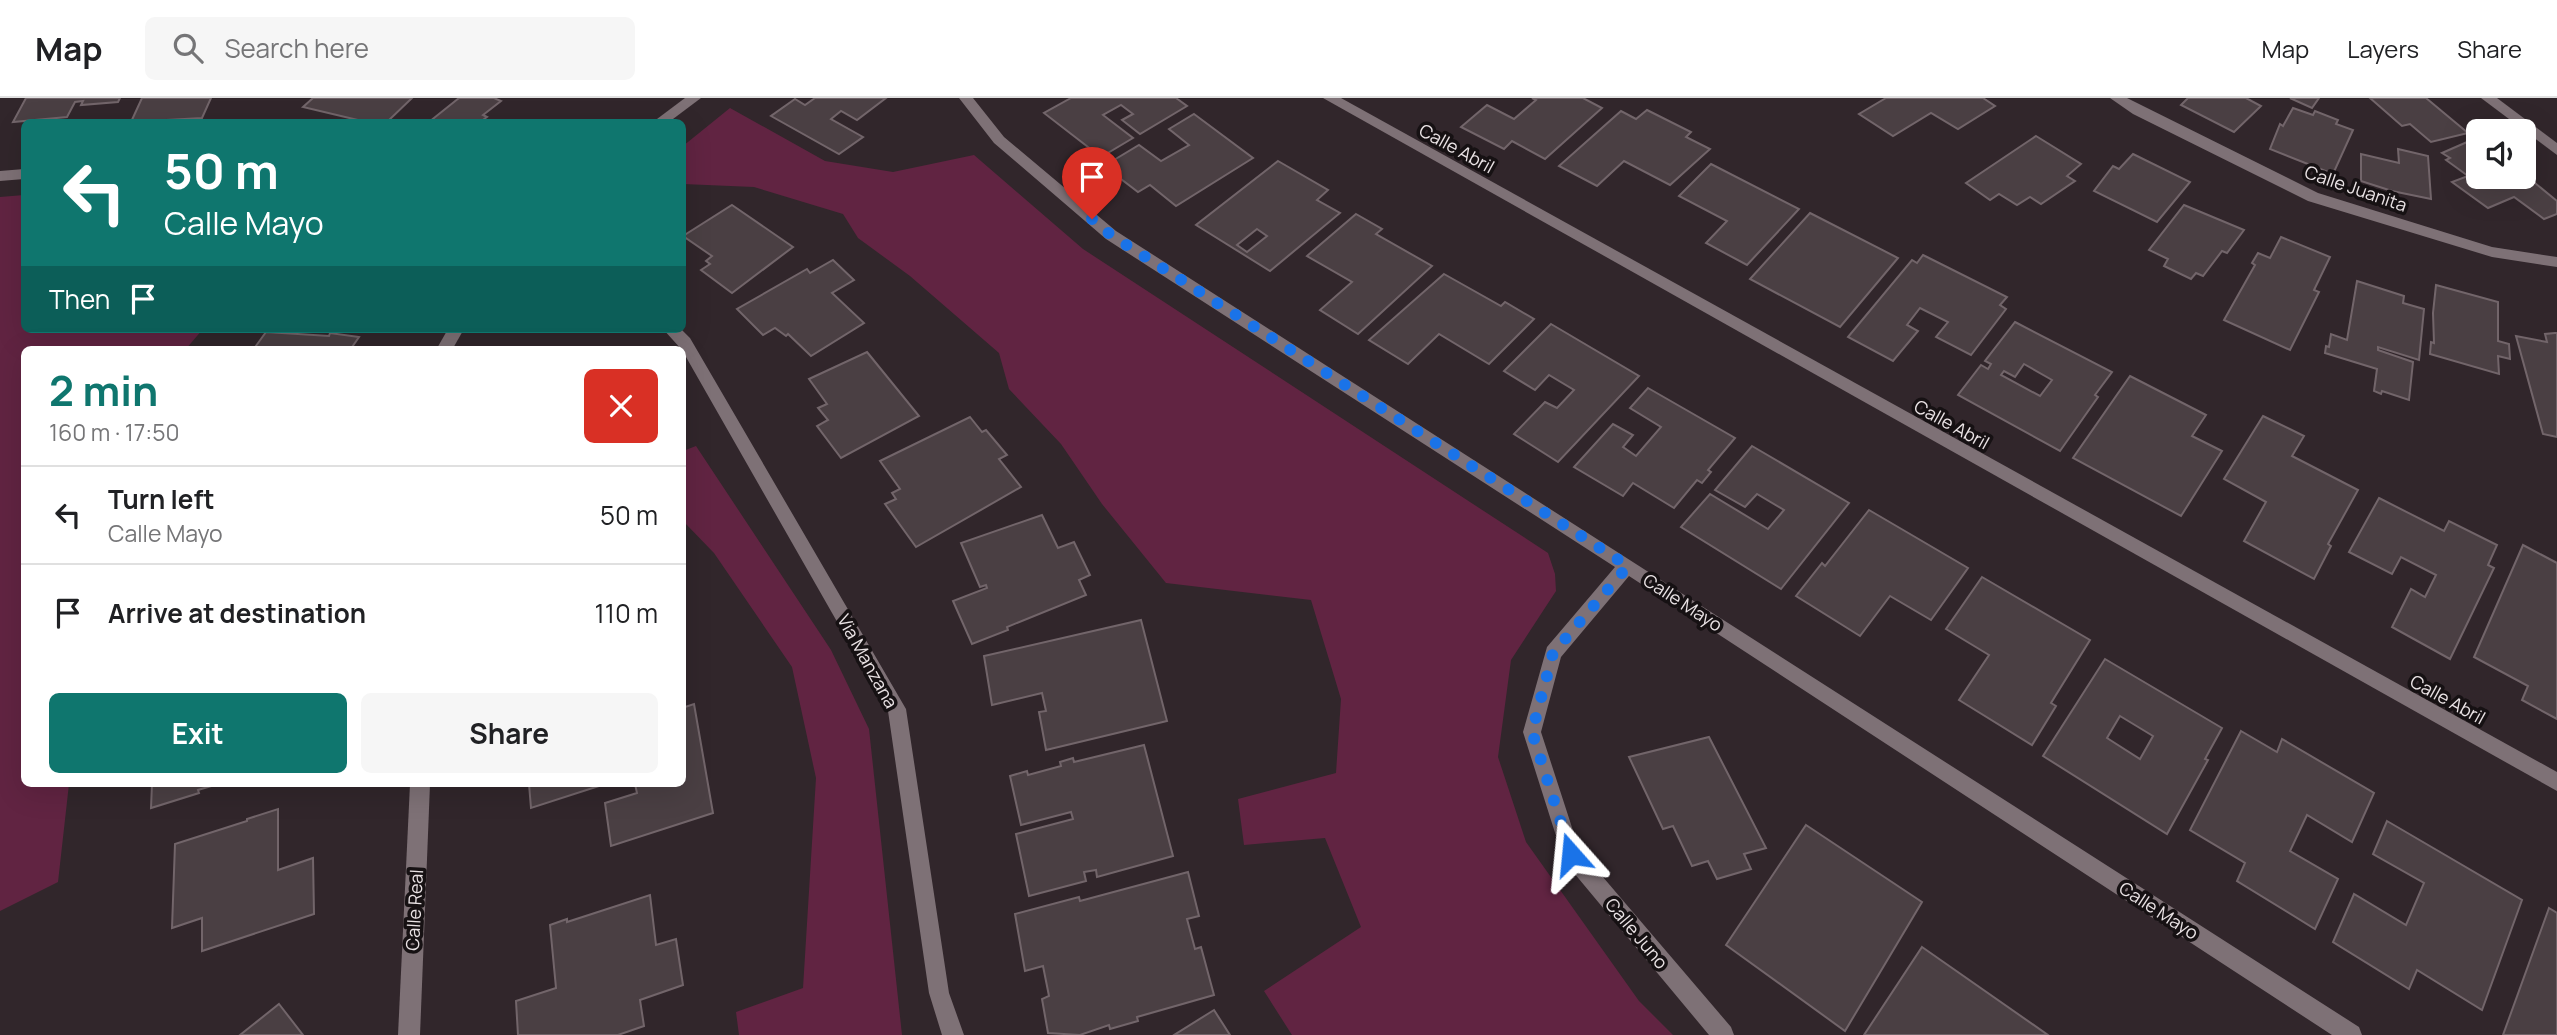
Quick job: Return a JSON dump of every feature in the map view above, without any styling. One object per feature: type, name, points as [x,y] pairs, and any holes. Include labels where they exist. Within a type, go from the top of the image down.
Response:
[{"type":"street","points":[[664,119],[694,98]]},
{"type":"street","name":"Calle Mayo","points":[[966,98],[999,140],[1111,235],[1628,566],[2351,1035]]},
{"type":"street","name":"Calle Abril","points":[[1330,98],[2557,782]]},
{"type":"street","name":"Calle Juanita","points":[[2117,98],[2138,111],[2313,197],[2492,252],[2557,262]]},
{"type":"street","points":[[2488,98],[2557,150]]},
{"type":"street","points":[[0,176],[21,174]]},
{"type":"street","name":"Via Manzana","points":[[675,333],[684,342],[897,709],[939,993],[953,1035]]},
{"type":"street","name":"Calle Juno","points":[[1628,566],[1553,653],[1532,732],[1571,854],[1723,1035]]},
{"type":"street","name":"Calle Real","points":[[409,1035],[420,787]]},
{"type":"shaded area","points":[[730,108],[825,161],[893,172],[974,155],[1083,249],[1548,553],[1555,574],[1556,591],[1511,660],[1498,757],[1526,842],[1639,1001],[1673,1035],[1292,1035],[1264,991],[1361,927],[1325,838],[1244,845],[1238,799],[1336,773],[1341,699],[1311,600],[1166,583],[1102,504],[1061,444],[1009,389],[999,353],[910,276],[858,238],[843,214],[754,187],[686,184],[686,144]]},
{"type":"shaded area","points":[[21,195],[21,333],[200,333],[188,346],[21,346],[21,787],[69,787],[58,882],[0,911],[0,197]]},
{"type":"shaded area","points":[[696,446],[831,650],[869,729],[902,1035],[739,1035],[736,1012],[803,988],[816,778],[792,667],[714,553],[686,524],[686,450]]},
{"type":"building","points":[[26,98],[120,98],[118,102],[81,105],[83,101],[75,102],[67,117],[21,119],[21,121],[13,122]]},
{"type":"building","points":[[142,98],[211,98],[202,118],[132,119]]},
{"type":"building","points":[[313,98],[412,98],[390,119],[354,119],[303,107]]},
{"type":"building","points":[[459,98],[494,98],[501,101],[483,115],[487,117],[484,119],[433,119]]},
{"type":"building","points":[[815,98],[886,98],[857,120],[841,111],[831,119],[863,137],[839,154],[771,116],[795,99],[805,105]]},
{"type":"building","points":[[1071,98],[1176,98],[1187,106],[1140,134],[1122,120],[1133,114],[1121,105],[1103,115],[1133,138],[1101,157],[1044,113]]},
{"type":"building","points":[[1532,98],[1583,98],[1602,108],[1545,159],[1512,141],[1504,149],[1461,127],[1487,105],[1514,119],[1536,100]]},
{"type":"building","points":[[1886,98],[1983,98],[1995,106],[1958,129],[1931,113],[1893,136],[1859,114]]},
{"type":"building","points":[[2188,98],[2246,98],[2261,106],[2234,132],[2181,105]]},
{"type":"building","points":[[2290,98],[2319,98],[2312,108]]},
{"type":"building","points":[[2370,98],[2426,98],[2466,133],[2431,142],[2410,124],[2402,126]]},
{"type":"building","points":[[2293,108],[2313,115],[2315,111],[2338,120],[2336,124],[2353,130],[2333,174],[2270,149],[2280,124],[2283,126]]},
{"type":"building","points":[[1647,110],[1691,132],[1686,137],[1710,149],[1670,185],[1624,161],[1597,186],[1559,166],[1621,111],[1636,119]]},
{"type":"building","points":[[1194,114],[1253,158],[1176,206],[1150,185],[1138,192],[1104,166],[1139,145],[1161,161],[1189,145],[1169,129]]},
{"type":"building","points":[[2036,136],[2081,164],[2067,176],[2075,181],[2041,204],[2030,197],[2017,205],[1999,194],[1990,200],[1966,183]]},
{"type":"building","points":[[2466,142],[2466,175],[2446,160],[2450,158],[2442,153]]},
{"type":"building","points":[[2398,149],[2428,156],[2431,199],[2361,181],[2361,154],[2399,163]]},
{"type":"building","points":[[2133,154],[2190,182],[2157,222],[2094,191],[2113,166],[2119,169]]},
{"type":"building","points":[[1278,161],[1328,190],[1317,200],[1340,213],[1270,271],[1196,225]],"holes":[[[1257,229],[1267,236],[1247,252],[1237,245]]]},
{"type":"building","points":[[1711,164],[1799,209],[1747,265],[1706,243],[1727,221],[1679,196]]},
{"type":"building","points":[[2466,177],[2466,189],[2536,189],[2536,184],[2557,201],[2557,214],[2544,219],[2514,197],[2488,208],[2452,182]]},
{"type":"building","points":[[732,205],[793,247],[732,293],[701,270],[710,264],[706,261],[712,256],[686,238],[686,234]]},
{"type":"building","points":[[2184,205],[2244,230],[2227,253],[2222,251],[2203,276],[2196,273],[2191,279],[2164,266],[2168,259],[2149,250]]},
{"type":"building","points":[[1810,213],[1898,258],[1840,327],[1750,279]]},
{"type":"building","points":[[1356,214],[1382,229],[1376,234],[1432,266],[1358,334],[1320,310],[1352,282],[1307,256]]},
{"type":"building","points":[[2281,237],[2330,257],[2314,290],[2319,292],[2290,350],[2224,320],[2255,265],[2252,263],[2258,253],[2270,258]]},
{"type":"building","points":[[1923,255],[2007,297],[2000,305],[2006,309],[1971,355],[1936,337],[1948,322],[1920,308],[1907,325],[1918,331],[1893,361],[1848,337],[1912,260],[1917,263]]},
{"type":"building","points":[[833,260],[854,280],[832,293],[864,323],[811,356],[788,334],[786,336],[775,328],[763,335],[737,309],[807,269],[810,273]]},
{"type":"building","points":[[1444,274],[1501,306],[1505,302],[1534,319],[1489,364],[1439,334],[1408,364],[1369,340]]},
{"type":"building","points":[[2357,281],[2404,296],[2403,303],[2424,309],[2419,360],[2378,347],[2378,350],[2413,362],[2409,400],[2374,391],[2377,369],[2325,353],[2331,334],[2347,340]]},
{"type":"building","points":[[2436,285],[2498,302],[2498,341],[2509,344],[2510,359],[2498,356],[2499,374],[2430,354],[2431,342],[2434,343]]},
{"type":"building","points":[[2015,322],[2112,372],[2060,451],[1958,395],[1981,365],[1988,369],[1991,364],[1985,361]],"holes":[[[2024,364],[2052,380],[2040,396],[2001,375],[2004,371],[2015,377]]]},
{"type":"building","points":[[1551,324],[1639,376],[1558,462],[1514,434],[1545,402],[1557,408],[1574,390],[1549,375],[1535,390],[1504,371]]},
{"type":"building","points":[[265,333],[329,336],[330,333],[359,337],[353,346],[256,346]]},
{"type":"building","points":[[2557,333],[2557,437],[2543,434],[2516,336],[2547,342],[2545,334]]},
{"type":"building","points":[[867,352],[919,416],[841,458],[817,426],[828,420],[818,408],[827,404],[809,379]]},
{"type":"building","points":[[2130,376],[2206,415],[2192,436],[2222,451],[2181,516],[2073,458]]},
{"type":"building","points":[[1648,388],[1735,438],[1708,470],[1711,472],[1702,483],[1697,480],[1674,508],[1633,483],[1623,496],[1574,467],[1613,424],[1633,435],[1623,447],[1636,456],[1661,427],[1630,408]]},
{"type":"building","points":[[2263,416],[2304,436],[2292,456],[2358,490],[2328,544],[2331,546],[2314,579],[2244,541],[2266,502],[2224,479]]},
{"type":"building","points":[[970,417],[982,432],[986,430],[1007,455],[999,459],[1021,487],[916,547],[885,504],[896,499],[892,493],[900,489],[880,461]]},
{"type":"building","points":[[1752,446],[1849,503],[1781,589],[1681,527],[1710,494],[1768,529],[1784,510],[1757,494],[1745,507],[1715,490]]},
{"type":"building","points":[[2379,498],[2444,531],[2449,521],[2497,545],[2488,565],[2494,568],[2450,659],[2392,627],[2411,589],[2425,597],[2436,575],[2401,557],[2392,574],[2349,552]]},
{"type":"building","points":[[1869,510],[1968,568],[1931,620],[1890,596],[1860,636],[1796,596],[1822,563],[1825,566]]},
{"type":"building","points":[[1042,515],[1058,548],[1074,542],[1090,575],[1079,580],[1086,595],[972,644],[953,601],[987,588],[986,585],[980,587],[961,543]]},
{"type":"building","points":[[2523,545],[2557,563],[2557,719],[2522,700],[2528,686],[2474,657]]},
{"type":"building","points":[[1982,577],[2090,640],[2051,703],[2056,706],[2032,745],[1959,700],[1989,655],[1946,629]]},
{"type":"building","points":[[1141,620],[1167,721],[1046,750],[1039,712],[1046,711],[1042,693],[992,705],[984,656]]},
{"type":"building","points":[[2105,659],[2222,728],[2205,759],[2208,760],[2167,834],[2043,756]],"holes":[[[2120,716],[2153,736],[2140,759],[2107,738]]]},
{"type":"building","points":[[694,704],[713,813],[611,846],[605,803],[637,793],[636,787],[686,787],[686,707]]},
{"type":"building","points":[[2241,731],[2277,752],[2282,739],[2374,793],[2352,842],[2307,815],[2290,851],[2338,879],[2315,929],[2237,881],[2245,863],[2190,830]]},
{"type":"building","points":[[1709,737],[1766,848],[1744,854],[1751,869],[1717,879],[1708,861],[1692,866],[1673,826],[1663,829],[1629,757]]},
{"type":"building","points":[[1144,745],[1173,856],[1097,877],[1096,870],[1084,872],[1086,881],[1029,896],[1016,834],[1073,819],[1071,812],[1021,825],[1010,776],[1027,771],[1028,775],[1061,766],[1060,762],[1073,758],[1074,762]]},
{"type":"building","points":[[152,787],[208,787],[198,790],[199,793],[151,808]]},
{"type":"building","points":[[529,787],[596,787],[531,808]]},
{"type":"building","points":[[278,809],[278,870],[313,858],[314,914],[202,951],[202,918],[172,928],[175,844]]},
{"type":"building","points":[[2387,821],[2522,900],[2482,1010],[2417,970],[2409,989],[2333,942],[2354,894],[2406,925],[2424,883],[2373,854]]},
{"type":"building","points":[[1806,825],[1922,902],[1845,1031],[1726,945]]},
{"type":"building","points":[[1188,872],[1199,916],[1187,919],[1195,949],[1201,947],[1214,995],[1137,1017],[1138,1021],[1110,1029],[1109,1025],[1080,1035],[1048,1033],[1042,999],[1049,996],[1043,966],[1025,971],[1015,914],[1079,897],[1080,901]]},
{"type":"building","points":[[650,895],[656,945],[676,939],[683,985],[640,1000],[644,1026],[618,1035],[518,1035],[516,1001],[556,988],[550,925]]},
{"type":"building","points":[[2549,908],[2557,913],[2557,1035],[2503,1035]]},
{"type":"building","points":[[1922,947],[2048,1035],[1864,1035]]},
{"type":"building","points":[[279,1004],[303,1035],[240,1035]]},
{"type":"building","points":[[1214,1010],[1230,1035],[1174,1035]]},
{"type":"route","points":[[1092,219],[1111,235],[1628,566],[1553,653],[1532,732],[1571,854]]}]
